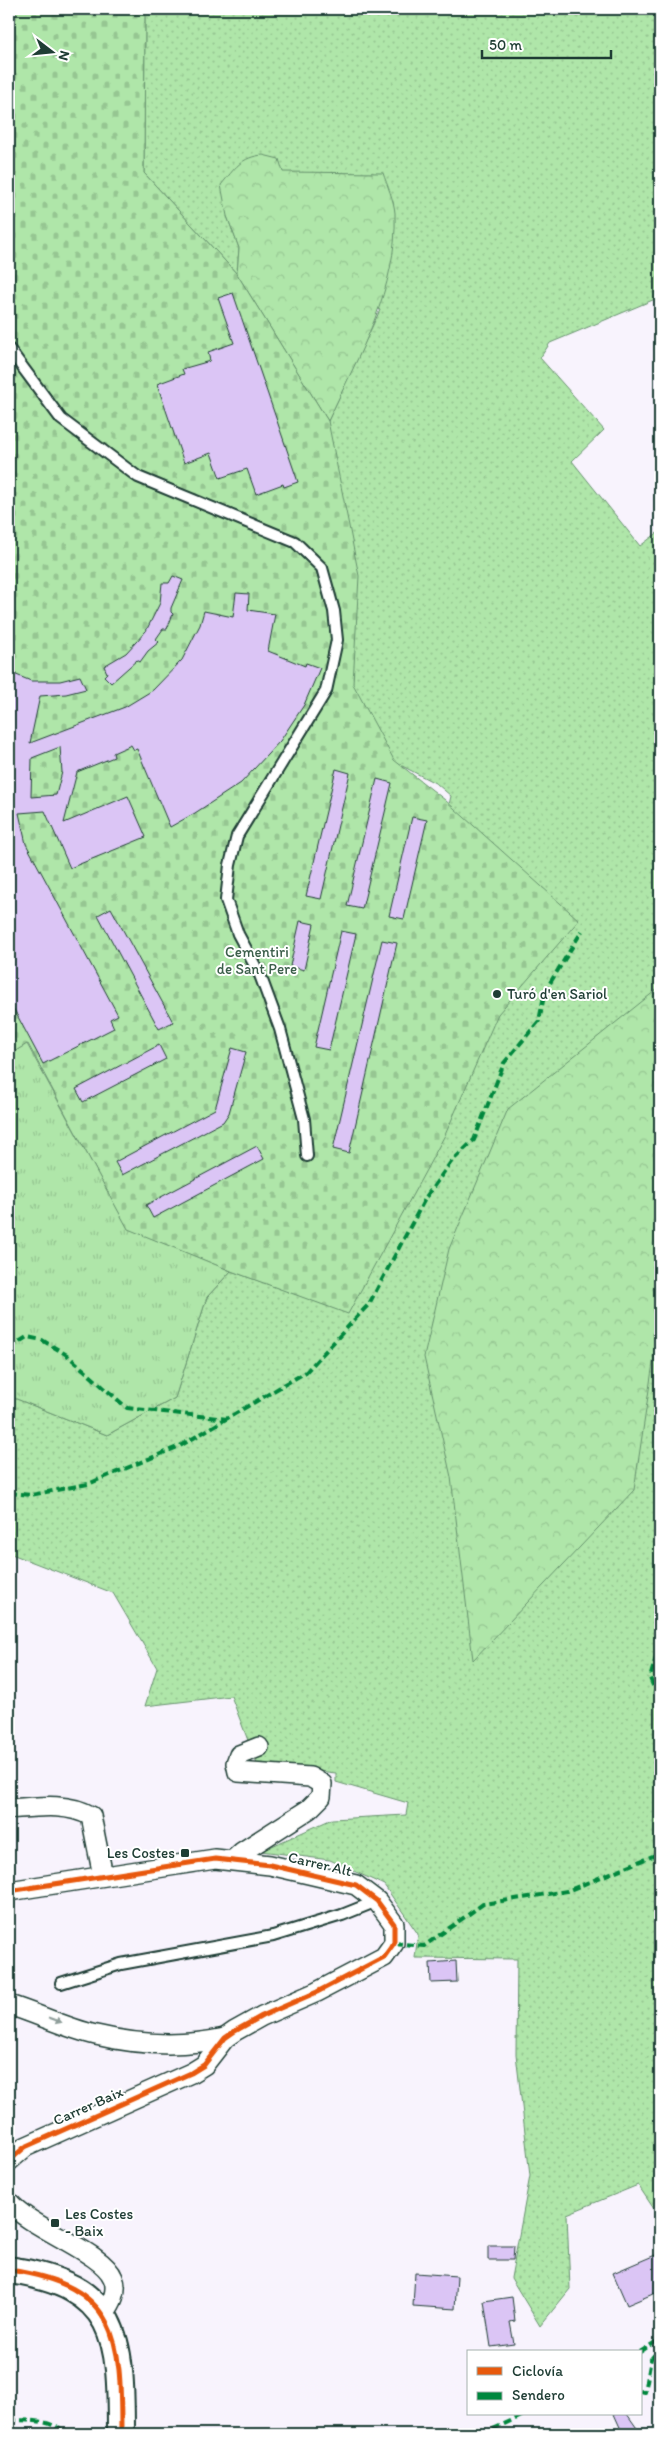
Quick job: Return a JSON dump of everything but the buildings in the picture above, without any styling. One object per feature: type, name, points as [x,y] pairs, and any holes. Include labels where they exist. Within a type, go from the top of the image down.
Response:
[{"type":"street","points":[[233,1860],[242,1852],[309,1809],[321,1797],[322,1784],[310,1777],[238,1772],[236,1764],[239,1755],[259,1748]]},
{"type":"street","points":[[9,1808],[63,1807],[81,1810],[91,1816],[103,1876]]},
{"type":"street","name":"Carrer Alt","points":[[9,1891],[214,1859],[290,1869],[356,1885],[377,1900],[394,1924],[394,1943],[384,1957],[317,1992],[262,2016],[225,2038],[204,2065],[180,2079]]},
{"type":"street","points":[[9,2005],[96,2035],[176,2045],[199,2044],[225,2038]]},
{"type":"street","points":[[176,2045],[185,2049],[188,2055],[180,2079]]},
{"type":"street","name":"Carrer Baix","points":[[9,2160],[26,2147],[180,2079]]},
{"type":"street","points":[[9,2202],[26,2218],[85,2253],[113,2277],[115,2287],[110,2305],[104,2314]]},
{"type":"street","points":[[9,2270],[41,2276],[74,2289],[104,2314],[110,2327],[119,2365],[121,2425]]},
{"type":"lane","points":[[9,349],[61,419],[138,477],[295,542],[322,568],[334,612],[337,640],[326,691],[237,836],[230,865],[226,900],[238,934],[260,975],[280,1029],[304,1119],[307,1156]]},
{"type":"lane","points":[[62,1983],[121,1964],[274,1936],[342,1915],[377,1900]]},
{"type":"shaded area","points":[[137,2428],[136,2434],[9,2434],[9,2431]]},
{"type":"green space","name":"Cementiri de Sant Pere","points":[[9,9],[145,9],[144,173],[237,274],[328,421],[359,576],[353,684],[394,760],[445,800],[579,920],[498,1014],[445,1135],[348,1314],[231,1271],[128,1230],[28,1044],[9,1055]]},
{"type":"green space","points":[[145,9],[660,9],[660,297],[550,343],[540,358],[604,430],[572,461],[640,546],[660,531],[660,2218],[638,2185],[567,2214],[570,2289],[540,2326],[511,2278],[530,2176],[516,2054],[517,1959],[415,1958],[418,1934],[384,1885],[330,1860],[261,1851],[332,1819],[406,1815],[408,1803],[336,1782],[336,1773],[257,1764],[231,1696],[145,1706],[157,1668],[113,1593],[9,1553],[9,1396],[107,1435],[175,1398],[207,1297],[231,1271],[348,1313],[362,1189],[451,796],[437,784],[348,738],[340,562],[328,421],[380,310],[227,216],[239,248],[237,274],[144,173]]},
{"type":"green space","points":[[263,155],[279,159],[283,172],[383,173],[393,203],[395,213],[394,241],[383,295],[364,346],[328,421],[237,274],[239,248],[227,216],[221,185],[239,164],[249,158]]},
{"type":"green space","points":[[660,987],[660,1316],[634,1490],[473,1660],[451,1477],[424,1357],[449,1249],[508,1109]]},
{"type":"green space","points":[[27,1044],[128,1229],[231,1271],[207,1297],[175,1398],[107,1435],[9,1396],[9,1055]]},
{"type":"marked path","points":[[9,1493],[31,1495],[88,1484],[180,1446],[306,1372],[369,1304],[426,1197],[451,1162],[474,1140],[504,1063],[539,1021],[545,991],[582,931]]},
{"type":"marked path","points":[[9,1348],[27,1337],[42,1340],[67,1355],[127,1408],[227,1419]]},
{"type":"marked path","points":[[660,1644],[650,1678],[660,1699]]},
{"type":"marked path","points":[[394,1943],[424,1946],[483,1904],[567,1891],[660,1853]]},
{"type":"marked path","points":[[642,2351],[660,2339]]},
{"type":"marked path","points":[[642,2391],[645,2392],[651,2359],[660,2348]]},
{"type":"marked path","points":[[482,2434],[522,2416]]},
{"type":"marked path","points":[[9,2420],[46,2423],[53,2425],[65,2434]]},
{"type":"cycle path","points":[[9,1891],[215,1859],[270,1865],[356,1885],[377,1901],[394,1924],[394,1943],[384,1957],[317,1992],[262,2016],[235,2031],[225,2038],[204,2065],[191,2073],[25,2147],[9,2161]]},
{"type":"cycle path","points":[[9,2270],[45,2278],[73,2289],[93,2303],[106,2322],[115,2344],[119,2370],[121,2434]]},
{"type":"place","name":"Turó d'en Sariol","points":[[497,994]]},
{"type":"place","name":"Les Costes","points":[[185,1853]]},
{"type":"place","name":"Les Costes - Baix","points":[[55,2223]]}]
